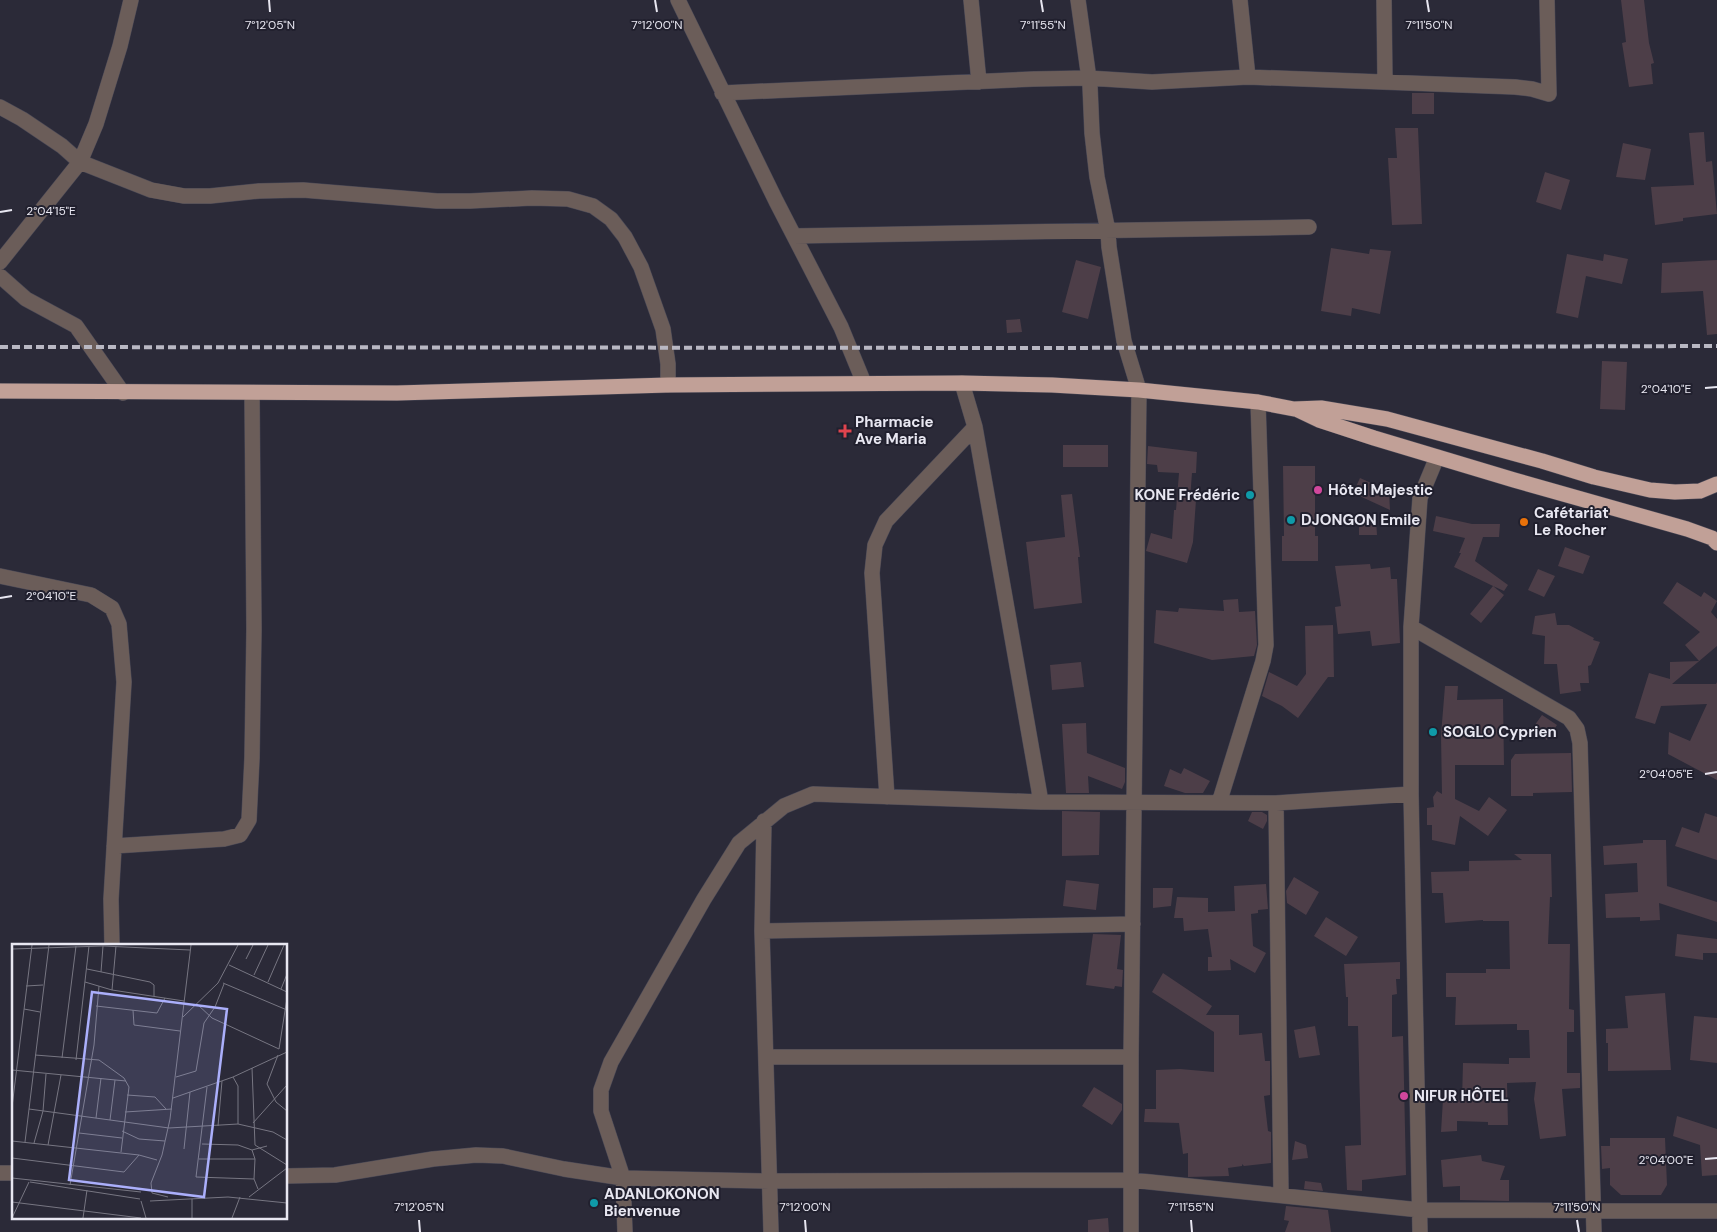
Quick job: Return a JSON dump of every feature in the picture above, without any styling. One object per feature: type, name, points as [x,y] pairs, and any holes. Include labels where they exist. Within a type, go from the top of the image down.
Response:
[{"type":"highway","points":[[0,391],[397,394],[668,385],[864,383],[1052,385],[1139,390],[1258,402],[1294,409],[1319,420],[1437,457],[1687,528],[1712,538],[1717,543]]},
{"type":"highway","points":[[1294,409],[1321,408],[1387,419],[1542,460],[1594,477],[1650,490],[1700,491],[1717,484]]},
{"type":"street","points":[[0,262],[80,162],[96,124],[120,46],[131,0]]},
{"type":"street","points":[[678,0],[722,93],[841,327],[864,383]]},
{"type":"street","points":[[971,0],[979,82]]},
{"type":"street","points":[[1078,0],[1088,78],[1096,177],[1108,230],[1124,341],[1139,390],[1131,1057],[1131,1232]]},
{"type":"street","points":[[1240,0],[1248,77]]},
{"type":"street","points":[[1384,0],[1385,81]]},
{"type":"street","points":[[722,93],[1088,78],[1152,82],[1248,77],[1515,87],[1532,88],[1549,94],[1547,0]]},
{"type":"street","points":[[0,107],[54,140],[80,162],[151,190],[184,196],[303,190],[437,201],[532,198],[568,199],[593,206],[611,219],[640,267],[663,329],[668,364],[668,385]]},
{"type":"street","points":[[794,236],[1309,227]]},
{"type":"street","points":[[0,276],[26,298],[76,326],[123,393]]},
{"type":"street","points":[[962,383],[975,426],[1042,802]]},
{"type":"street","points":[[114,846],[224,839],[240,835],[249,820],[254,630],[252,394]]},
{"type":"street","points":[[1219,803],[1266,646],[1258,402]]},
{"type":"street","points":[[887,797],[872,573],[875,545],[886,520],[975,426]]},
{"type":"street","points":[[1420,1232],[1411,794],[1411,627],[1420,498],[1437,457]]},
{"type":"street","points":[[0,576],[91,595],[112,608],[119,624],[124,682],[111,899],[112,944]]},
{"type":"street","points":[[1411,627],[1570,718],[1577,729],[1580,743],[1594,1232]]},
{"type":"street","points":[[625,1232],[623,1178],[601,1111],[601,1090],[611,1062],[704,899],[739,843],[784,806],[812,794],[1042,802],[1276,803],[1411,794]]},
{"type":"street","points":[[1276,803],[1281,1194]]},
{"type":"street","points":[[764,821],[762,931],[771,1232]]},
{"type":"street","points":[[762,931],[1133,924]]},
{"type":"street","points":[[766,1057],[1131,1057]]},
{"type":"street","points":[[288,1176],[335,1175],[476,1155],[503,1156],[564,1169],[623,1178],[769,1181],[1131,1180],[1281,1194],[1420,1210],[1717,1211]]},
{"type":"building","points":[[1621,0],[1644,0],[1649,43],[1654,63],[1651,64],[1653,84],[1629,87],[1622,43],[1626,42]]},
{"type":"building","points":[[1412,93],[1434,93],[1434,114],[1412,114]]},
{"type":"building","points":[[1395,128],[1418,128],[1422,224],[1392,225],[1388,158],[1397,158]]},
{"type":"building","points":[[1704,132],[1706,162],[1712,161],[1717,214],[1683,218],[1683,221],[1655,225],[1651,187],[1694,185],[1689,133]]},
{"type":"building","points":[[1623,143],[1651,149],[1645,180],[1616,177]]},
{"type":"building","points":[[1545,172],[1570,180],[1561,210],[1536,202]]},
{"type":"building","points":[[1331,248],[1369,254],[1370,249],[1391,251],[1380,314],[1352,308],[1351,316],[1321,311]]},
{"type":"building","points":[[1567,254],[1603,261],[1604,254],[1628,259],[1622,284],[1586,276],[1578,318],[1556,313]]},
{"type":"building","points":[[1076,260],[1101,267],[1088,319],[1062,312]]},
{"type":"building","points":[[1717,260],[1717,334],[1707,335],[1703,291],[1661,293],[1662,263]]},
{"type":"building","points":[[1020,319],[1022,332],[1007,333],[1006,320]]},
{"type":"building","points":[[1602,361],[1627,362],[1625,410],[1600,409]]},
{"type":"building","points":[[1063,445],[1108,445],[1108,467],[1063,467]]},
{"type":"building","points":[[1148,446],[1197,452],[1196,473],[1192,473],[1190,499],[1196,500],[1193,542],[1187,563],[1146,551],[1151,533],[1172,539],[1179,473],[1158,472],[1157,465],[1147,464]]},
{"type":"building","points":[[1283,466],[1315,466],[1315,536],[1318,536],[1318,561],[1282,561],[1282,536],[1284,536]]},
{"type":"building","points":[[1360,478],[1389,491],[1390,510],[1353,493]]},
{"type":"building","points":[[1072,494],[1080,557],[1078,557],[1082,603],[1034,609],[1026,542],[1065,537],[1061,495]]},
{"type":"building","points":[[1436,516],[1472,524],[1500,524],[1499,537],[1483,537],[1475,561],[1508,585],[1504,591],[1454,567],[1461,553],[1459,553],[1465,538],[1433,531]]},
{"type":"building","points":[[1359,520],[1376,520],[1377,535],[1359,535]]},
{"type":"building","points":[[1565,547],[1590,556],[1583,574],[1558,566]]},
{"type":"building","points":[[1370,564],[1371,569],[1390,567],[1391,579],[1397,579],[1400,643],[1372,646],[1370,631],[1338,634],[1335,607],[1341,606],[1335,566]]},
{"type":"building","points":[[1538,569],[1555,576],[1544,597],[1528,590]]},
{"type":"building","points":[[1677,582],[1701,597],[1704,592],[1717,601],[1711,612],[1717,619],[1717,646],[1672,684],[1716,684],[1717,682],[1717,780],[1668,754],[1669,732],[1690,741],[1707,704],[1661,706],[1655,724],[1635,718],[1649,673],[1670,679],[1670,662],[1699,661],[1685,645],[1700,632],[1663,603]]},
{"type":"building","points":[[1493,586],[1504,595],[1481,623],[1470,614]]},
{"type":"building","points":[[1238,599],[1239,612],[1255,611],[1257,645],[1254,656],[1212,660],[1154,643],[1156,610],[1178,612],[1179,608],[1224,611],[1223,600]]},
{"type":"building","points":[[1555,613],[1557,625],[1569,625],[1594,638],[1593,640],[1600,642],[1591,665],[1588,666],[1589,683],[1580,683],[1581,691],[1560,694],[1557,664],[1544,664],[1545,636],[1532,634],[1535,616]]},
{"type":"building","points":[[1333,625],[1334,677],[1328,677],[1298,718],[1282,706],[1262,696],[1269,672],[1297,686],[1306,674],[1305,626]]},
{"type":"building","points":[[1081,662],[1084,687],[1052,690],[1050,665]]},
{"type":"building","points":[[1445,686],[1458,686],[1457,700],[1503,699],[1504,765],[1455,765],[1455,799],[1479,811],[1489,797],[1507,810],[1488,836],[1460,816],[1455,845],[1432,840],[1432,825],[1427,825],[1427,808],[1434,807],[1433,797],[1437,791],[1442,794],[1441,735]]},
{"type":"building","points":[[1542,715],[1557,725],[1547,740],[1532,729]]},
{"type":"building","points":[[1086,723],[1087,753],[1125,768],[1125,782],[1122,789],[1088,776],[1089,793],[1066,793],[1062,724]]},
{"type":"building","points":[[1571,753],[1572,792],[1533,793],[1533,796],[1511,796],[1511,760],[1515,754]]},
{"type":"building","points":[[1184,768],[1210,781],[1203,793],[1185,793],[1164,786],[1170,769],[1181,774]]},
{"type":"building","points":[[1062,811],[1100,812],[1099,855],[1062,856]]},
{"type":"building","points":[[1252,812],[1262,812],[1267,815],[1267,821],[1263,829],[1248,821]]},
{"type":"building","points":[[1705,813],[1717,817],[1717,860],[1675,846],[1682,827],[1699,833]]},
{"type":"building","points":[[1643,840],[1666,840],[1667,886],[1717,902],[1717,922],[1659,903],[1660,920],[1640,921],[1640,917],[1606,918],[1605,894],[1638,892],[1637,863],[1604,865],[1603,846],[1643,843]]},
{"type":"building","points":[[1514,854],[1551,854],[1552,897],[1550,897],[1548,944],[1570,944],[1569,1009],[1574,1010],[1574,1032],[1567,1032],[1567,1073],[1580,1073],[1580,1088],[1562,1089],[1566,1136],[1540,1139],[1534,1099],[1536,1082],[1507,1083],[1508,1125],[1488,1125],[1488,1122],[1457,1121],[1457,1131],[1441,1132],[1443,1099],[1462,1100],[1463,1063],[1509,1064],[1509,1058],[1530,1058],[1529,1030],[1517,1030],[1517,1024],[1455,1025],[1456,997],[1446,997],[1446,973],[1486,973],[1486,969],[1510,969],[1509,921],[1483,920],[1445,923],[1443,893],[1432,893],[1431,872],[1469,871],[1469,861],[1522,860]]},
{"type":"building","points":[[1294,877],[1319,892],[1306,915],[1287,903],[1286,891]]},
{"type":"building","points":[[1066,880],[1099,884],[1096,910],[1063,906]]},
{"type":"building","points":[[1266,884],[1268,909],[1258,910],[1258,913],[1251,914],[1253,946],[1266,953],[1255,973],[1230,959],[1231,970],[1208,971],[1208,957],[1212,957],[1208,929],[1184,931],[1183,918],[1174,918],[1177,897],[1208,898],[1208,912],[1235,911],[1234,886]]},
{"type":"building","points":[[1153,888],[1173,888],[1171,906],[1153,908]]},
{"type":"building","points":[[1326,917],[1358,937],[1346,956],[1314,936]]},
{"type":"building","points":[[1093,934],[1121,935],[1117,969],[1123,970],[1122,987],[1115,986],[1114,989],[1086,985]]},
{"type":"building","points":[[1677,934],[1717,939],[1717,953],[1703,953],[1703,960],[1675,956]]},
{"type":"building","points":[[1400,962],[1400,979],[1396,979],[1397,994],[1392,995],[1392,1037],[1403,1036],[1406,1175],[1362,1180],[1362,1191],[1347,1190],[1345,1146],[1361,1145],[1358,1026],[1348,1026],[1348,997],[1346,997],[1344,964]]},
{"type":"building","points":[[1163,973],[1212,1006],[1206,1015],[1239,1015],[1239,1035],[1262,1033],[1265,1061],[1270,1061],[1270,1095],[1264,1096],[1268,1131],[1271,1132],[1271,1163],[1244,1166],[1242,1164],[1242,1166],[1228,1168],[1229,1176],[1188,1177],[1188,1153],[1183,1154],[1179,1123],[1144,1122],[1145,1109],[1156,1109],[1156,1070],[1180,1069],[1214,1072],[1214,1032],[1152,992]]},
{"type":"building","points":[[1665,993],[1671,1070],[1608,1071],[1606,1029],[1628,1028],[1625,996]]},
{"type":"building","points":[[1694,1016],[1717,1018],[1717,1063],[1690,1060]]},
{"type":"building","points":[[1315,1026],[1320,1055],[1299,1058],[1294,1030]]},
{"type":"building","points":[[1094,1087],[1122,1104],[1122,1110],[1112,1125],[1082,1106]]},
{"type":"building","points":[[1677,1116],[1717,1129],[1717,1175],[1702,1176],[1700,1145],[1673,1136]]},
{"type":"building","points":[[1610,1138],[1665,1138],[1667,1185],[1661,1195],[1621,1195],[1610,1185],[1610,1168],[1602,1169],[1601,1146],[1610,1146]]},
{"type":"building","points":[[1295,1141],[1306,1145],[1308,1158],[1292,1160]]},
{"type":"building","points":[[1481,1155],[1482,1161],[1505,1166],[1500,1180],[1509,1180],[1509,1201],[1460,1200],[1460,1186],[1443,1187],[1441,1160]]},
{"type":"building","points":[[1305,1181],[1321,1183],[1323,1191],[1304,1189]]},
{"type":"building","points":[[1286,1206],[1328,1210],[1331,1232],[1285,1232],[1289,1221],[1284,1220]]},
{"type":"building","points":[[1108,1218],[1109,1232],[1088,1232],[1088,1220]]},
{"type":"railway","points":[[0,347],[1049,348],[1717,346]]},
{"type":"place","name":"Pharmacie Ave Maria","points":[[845,431]]},
{"type":"place","name":"Hôtel Majestic","points":[[1318,490]]},
{"type":"place","name":"KONE Frédéric","points":[[1250,495]]},
{"type":"place","name":"DJONGON Emile","points":[[1291,520]]},
{"type":"place","name":"Cafétariat Le Rocher","points":[[1524,522]]},
{"type":"place","name":"SOGLO Cyprien","points":[[1433,732]]},
{"type":"place","name":"NIFUR HÔTEL","points":[[1404,1096]]},
{"type":"place","name":"ADANLOKONON Bienvenue","points":[[594,1203]]}]
